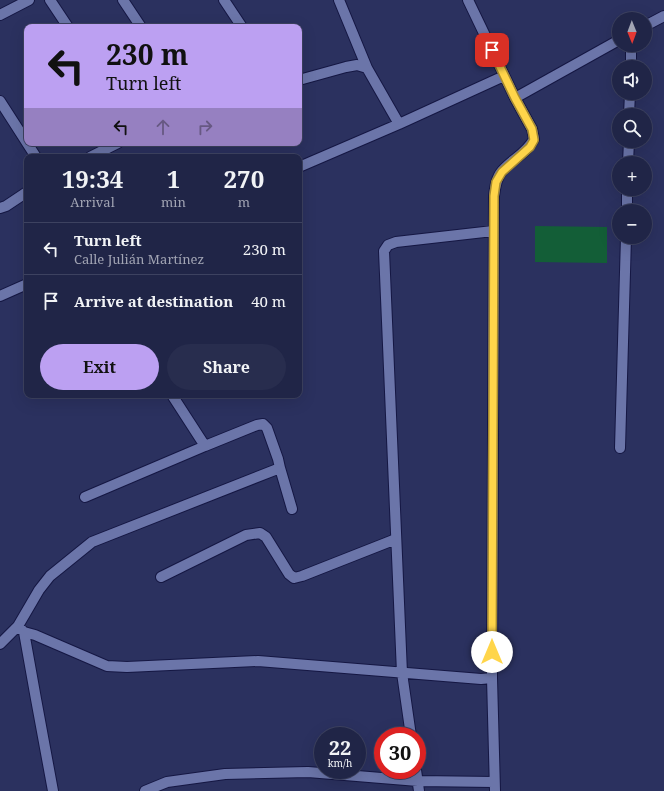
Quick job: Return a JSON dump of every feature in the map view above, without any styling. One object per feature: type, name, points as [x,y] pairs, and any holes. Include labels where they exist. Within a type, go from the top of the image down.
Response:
[{"type":"street","points":[[0,15],[29,0]]},
{"type":"street","points":[[50,0],[66,24]]},
{"type":"street","points":[[123,0],[139,24]]},
{"type":"street","points":[[224,0],[240,24]]},
{"type":"street","points":[[338,0],[367,68],[399,124]]},
{"type":"street","points":[[145,791],[167,782],[225,774],[308,772],[418,786],[494,786],[492,678],[494,196],[496,182],[502,172],[530,147],[534,140],[532,129],[504,76],[468,0]]},
{"type":"street","points":[[652,22],[664,16]]},
{"type":"street","points":[[515,98],[612,44]]},
{"type":"street","points":[[302,79],[357,65],[367,68]]},
{"type":"street","points":[[302,166],[399,124],[504,76]]},
{"type":"street","points":[[0,101],[24,138]]},
{"type":"street","points":[[96,154],[112,146]]},
{"type":"street","points":[[0,208],[6,206],[24,194]]},
{"type":"street","points":[[410,727],[402,673],[384,251],[388,245],[396,242],[493,231]]},
{"type":"street","points":[[620,448],[626,244]]},
{"type":"street","points":[[0,296],[24,285]]},
{"type":"street","points":[[174,398],[205,446]]},
{"type":"street","points":[[85,497],[257,424],[263,424],[267,428],[278,459],[292,509]]},
{"type":"street","points":[[0,644],[21,629],[39,590],[50,576],[92,542],[280,468]]},
{"type":"street","points":[[162,577],[246,535],[260,533],[266,537],[289,574],[294,578],[396,539]]},
{"type":"street","points":[[21,629],[107,666],[127,667],[258,661],[481,679],[492,678]]},
{"type":"street","points":[[21,629],[53,791]]},
{"type":"green space","points":[[535,226],[607,227],[607,263],[535,262]]},
{"type":"route","points":[[492,50],[532,129],[534,140],[530,147],[502,172],[496,182],[494,196],[492,652]]}]
